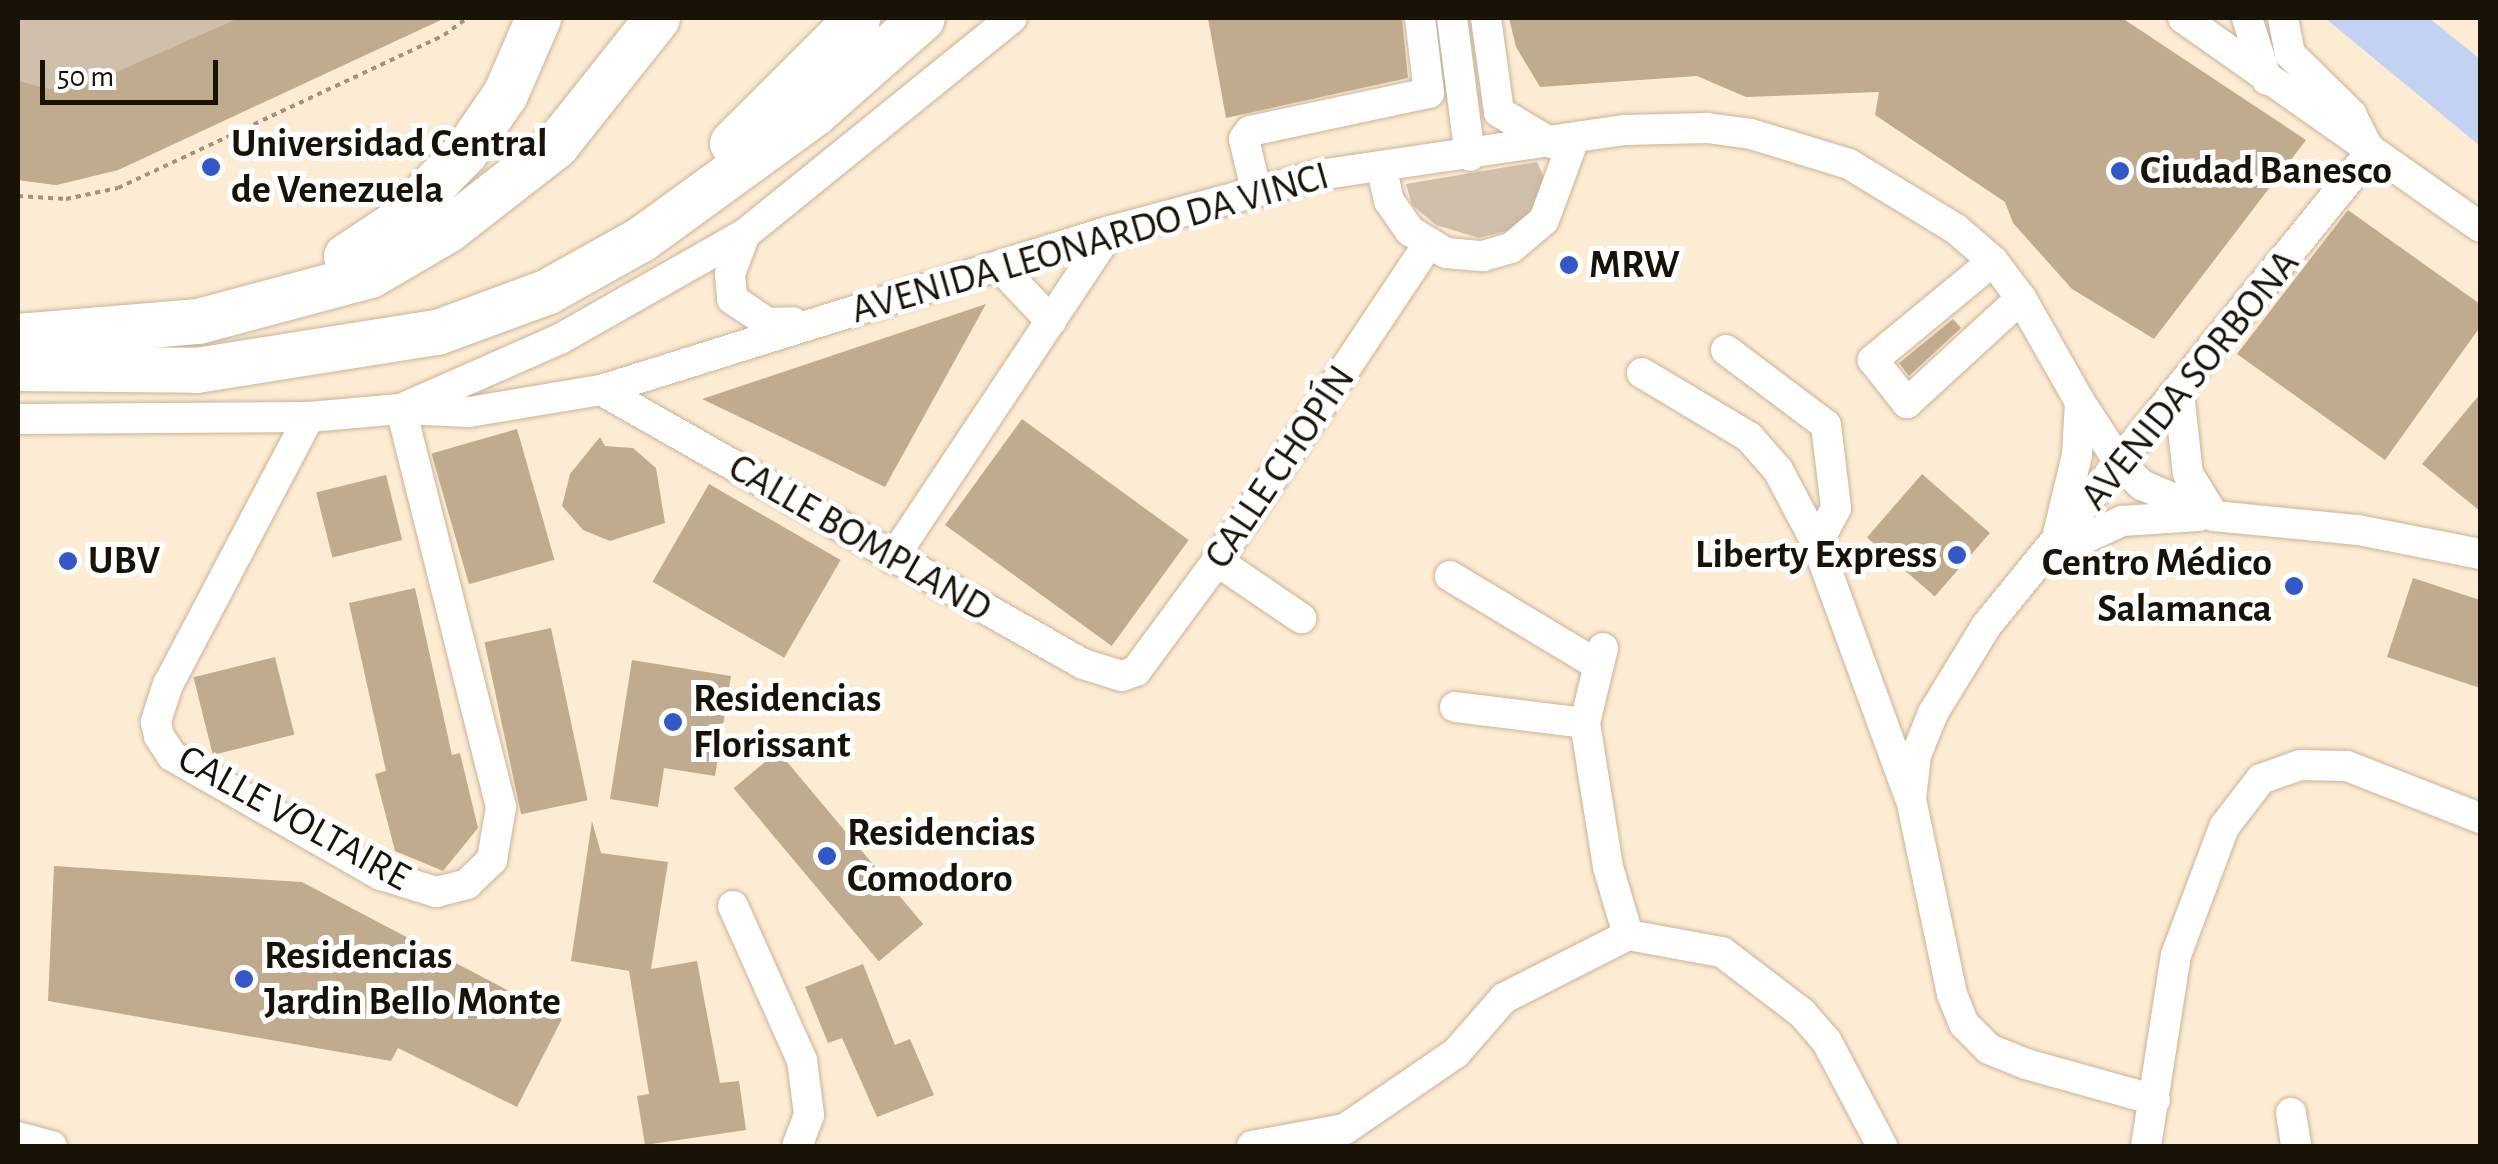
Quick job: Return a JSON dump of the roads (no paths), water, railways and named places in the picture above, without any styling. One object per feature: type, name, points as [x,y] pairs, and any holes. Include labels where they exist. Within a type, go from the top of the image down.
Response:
[{"type":"highway","points":[[18,314],[151,310],[263,287],[360,250],[424,197],[465,152],[504,94],[538,18]]},
{"type":"highway","points":[[18,336],[198,321],[370,275],[447,230],[556,145],[657,18]]},
{"type":"highway","points":[[18,345],[167,354],[306,345],[468,307],[622,230],[750,129],[857,18]]},
{"type":"highway","points":[[18,368],[196,370],[438,332],[546,292],[642,238],[814,114],[918,21]]},
{"type":"street","points":[[18,420],[309,417],[401,409],[560,340],[744,234],[1012,18]]},
{"type":"street","points":[[1256,190],[1244,139],[1250,131],[1428,93],[1420,18]]},
{"type":"street","points":[[1452,18],[1470,156]]},
{"type":"street","points":[[1381,166],[1398,217],[1428,246],[1463,256],[1511,248],[1544,220],[1562,141],[1500,112],[1486,18]]},
{"type":"street","points":[[2183,18],[2480,227]]},
{"type":"street","points":[[2246,18],[2267,80]]},
{"type":"street","points":[[2283,18],[2290,54],[2351,114],[2371,152]]},
{"type":"street","name":"AVENIDA LEONARDO DA VINCI","points":[[401,409],[469,412],[602,390],[811,321],[1256,190],[1381,166],[1662,127],[1707,128],[1809,148],[1919,201],[1987,256],[2021,298],[2121,465]]},
{"type":"street","name":"AVENIDA SORBONA","points":[[2155,1100],[2026,1064],[1989,1048],[1964,1024],[1948,978],[1911,799],[1916,755],[1932,712],[1988,626],[2050,555],[2371,152]]},
{"type":"street","points":[[892,558],[1110,231]]},
{"type":"street","points":[[744,234],[730,274],[739,308],[768,323],[811,321]]},
{"type":"street","name":"CALLE CHOPÍN","points":[[1122,676],[1136,671],[1217,561],[1428,246]]},
{"type":"street","points":[[1987,256],[1872,360],[1907,403],[2021,298]]},
{"type":"street","points":[[1914,309],[1987,256]]},
{"type":"street","points":[[999,266],[1051,321]]},
{"type":"street","points":[[1726,350],[1826,425],[1836,508],[1817,544]]},
{"type":"street","points":[[1642,373],[1749,437],[1778,470],[1817,544],[1911,799]]},
{"type":"street","name":"CALLE BOMPLAND","points":[[602,390],[1102,675],[1122,676]]},
{"type":"street","points":[[2179,394],[2188,474],[2214,516]]},
{"type":"street","points":[[2050,555],[2078,455],[2080,402]]},
{"type":"street","name":"CALLE VOLTAIRE","points":[[309,417],[168,684],[156,722],[159,736],[172,756],[382,875],[436,892],[467,884],[492,860],[502,806],[401,409]]},
{"type":"street","points":[[2121,465],[2142,485],[2214,516]]},
{"type":"street","points":[[2050,555],[2122,521],[2214,516],[2358,530],[2480,554]]},
{"type":"street","points":[[1217,561],[1301,618]]},
{"type":"street","points":[[1450,576],[1599,655],[1585,722],[1608,867],[1628,935]]},
{"type":"street","points":[[1454,706],[1585,722]]},
{"type":"street","points":[[2146,1146],[2176,955],[2190,910],[2224,827],[2261,779],[2300,764],[2348,766],[2480,818]]},
{"type":"street","points":[[733,906],[802,1060],[809,1116],[797,1146]]},
{"type":"street","points":[[1252,1146],[1345,1130],[1456,1053],[1504,998],[1628,935],[1722,952],[1771,987],[1827,1042],[1882,1146]]},
{"type":"street","points":[[2290,1112],[2296,1146]]},
{"type":"street","points":[[18,1137],[52,1146]]},
{"type":"water","points":[[2325,18],[2429,18],[2480,59],[2480,146]]},
{"type":"place","name":"Universidad Central de Venezuela","points":[[211,167]]},
{"type":"place","name":"Ciudad Banesco","points":[[2120,171]]},
{"type":"place","name":"MRW","points":[[1569,265]]},
{"type":"place","name":"Liberty Express","points":[[1957,555]]},
{"type":"place","name":"UBV","points":[[68,561]]},
{"type":"place","name":"Centro Médico Salamanca","points":[[2294,586]]},
{"type":"place","name":"Residencias Florissant","points":[[673,722]]},
{"type":"place","name":"Residencias Comodoro","points":[[827,856]]},
{"type":"place","name":"Residencias Jardin Bello Monte","points":[[244,979]]}]
